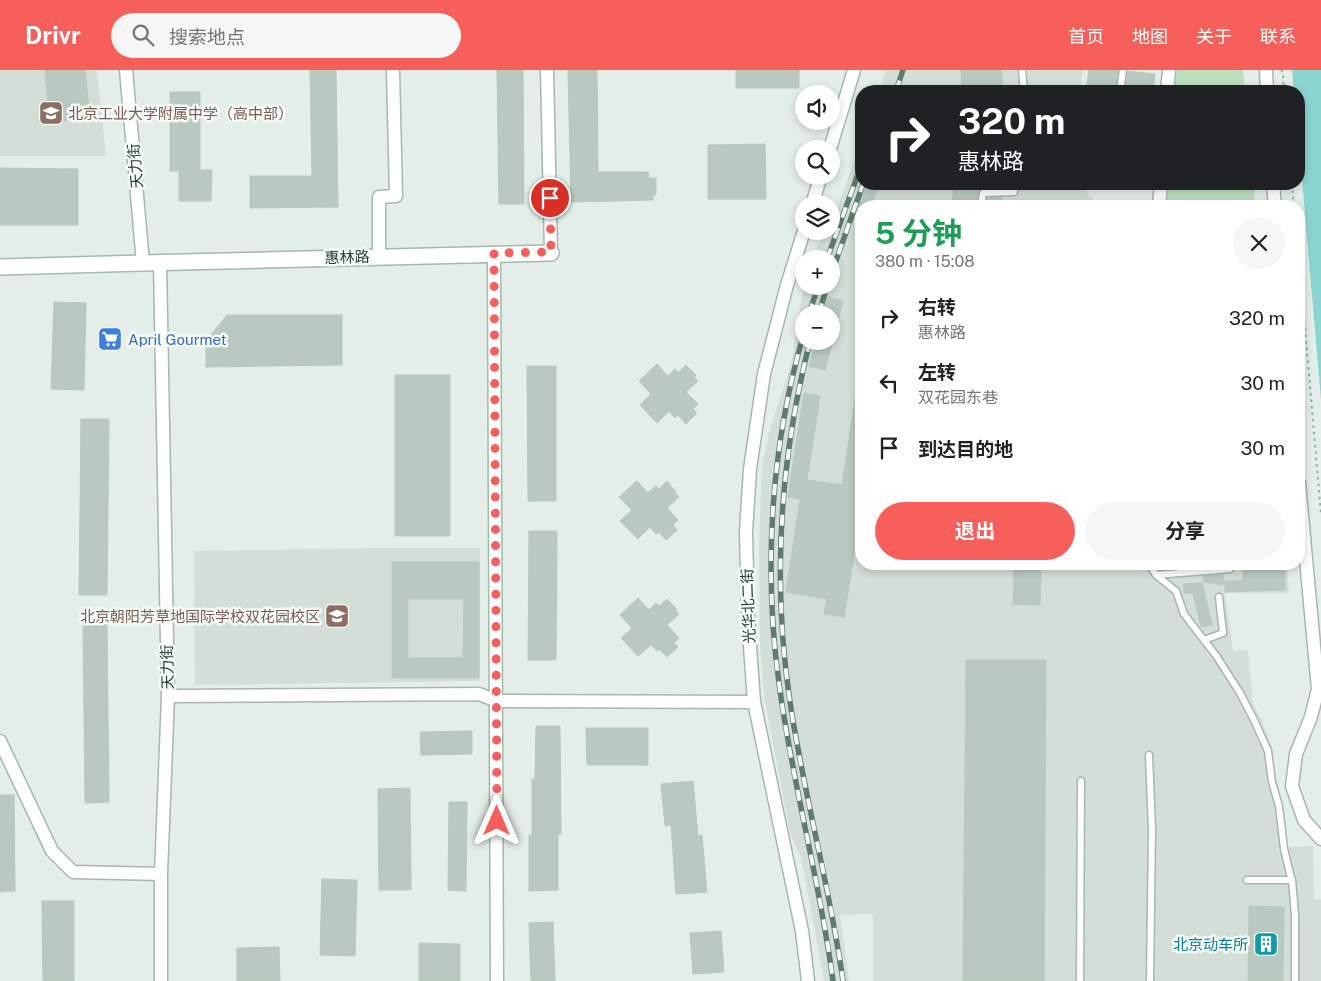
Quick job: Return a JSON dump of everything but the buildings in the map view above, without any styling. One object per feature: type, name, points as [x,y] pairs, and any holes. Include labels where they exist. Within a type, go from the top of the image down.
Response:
[{"type":"street","name":"天力街","points":[[126,70],[143,263]]},
{"type":"street","points":[[379,256],[379,197],[396,196],[393,70]]},
{"type":"street","points":[[547,70],[551,252]]},
{"type":"street","points":[[833,140],[854,70]]},
{"type":"street","points":[[1168,85],[1169,70]]},
{"type":"street","points":[[1266,70],[1267,85]]},
{"type":"street","name":"光华北二街","points":[[801,240],[787,285],[764,374],[750,469],[746,532],[748,618],[754,702],[802,931],[808,981]]},
{"type":"street","name":"惠林路","points":[[0,267],[551,252]]},
{"type":"street","points":[[494,253],[497,981]]},
{"type":"street","name":"天力街","points":[[160,262],[168,696],[161,874],[161,981]]},
{"type":"street","points":[[1305,548],[1318,689],[1311,717],[1296,754],[1292,786],[1304,820],[1321,839]]},
{"type":"street","points":[[168,696],[479,694],[497,701],[754,702]]},
{"type":"street","points":[[0,741],[52,851],[73,872],[161,874]]},
{"type":"lane","points":[[1022,70],[1023,85]]},
{"type":"lane","points":[[1121,85],[1122,70]]},
{"type":"lane","points":[[982,200],[983,193],[1014,192],[1014,190]]},
{"type":"lane","points":[[1153,570],[1176,591],[1184,614],[1240,693],[1268,751],[1272,782],[1279,806],[1284,849],[1291,878]]},
{"type":"lane","points":[[1156,574],[1215,570]]},
{"type":"lane","points":[[1204,640],[1223,633],[1219,597]]},
{"type":"lane","points":[[1149,755],[1152,829],[1150,981]]},
{"type":"lane","points":[[1080,981],[1081,781]]},
{"type":"lane","points":[[1247,880],[1292,880],[1295,915],[1295,981]]},
{"type":"path","points":[[1281,70],[1283,72],[1284,85]]},
{"type":"path","points":[[1305,327],[1321,515]]},
{"type":"shaded area","name":"北京工业大学附属中学（高中部）","points":[[0,70],[97,70],[106,156],[0,156]]},
{"type":"shaded area","points":[[886,70],[1083,70],[1081,85],[881,85]]},
{"type":"shaded area","points":[[855,158],[855,190],[1085,190],[1094,200],[855,200],[855,570],[1287,570],[1289,593],[1225,593],[1233,651],[1248,650],[1253,704],[1262,720],[1273,750],[1276,783],[1284,811],[1288,847],[1313,846],[1314,899],[1321,899],[1321,981],[873,981],[873,914],[840,915],[849,981],[824,981],[801,857],[790,832],[764,696],[760,643],[759,545],[762,466],[770,429],[791,365],[795,340],[795,350],[840,350],[840,305],[801,305],[802,295],[840,295],[840,250],[817,250],[817,245],[821,240],[840,240],[840,200]]},
{"type":"shaded area","name":"北京朝阳芳草地国际学校双花园校区","points":[[480,548],[480,681],[195,685],[194,551]]},
{"type":"green space","points":[[1176,70],[1243,70],[1244,85],[1175,85]]},
{"type":"green space","points":[[1168,190],[1254,190],[1255,200],[1167,200]]},
{"type":"water","points":[[1292,70],[1321,70],[1321,400],[1303,190],[1305,190],[1305,85],[1293,85]]},
{"type":"railway","points":[[898,85],[903,70]]},
{"type":"railway","points":[[830,250],[855,182]]},
{"type":"railway","points":[[857,200],[861,190]]},
{"type":"railway","points":[[840,250],[855,207]]},
{"type":"railway","points":[[812,305],[815,295]]},
{"type":"railway","points":[[822,305],[824,295]]},
{"type":"railway","points":[[800,350],[784,419],[777,462],[773,507],[771,551],[774,639],[785,720],[821,906],[833,981]]},
{"type":"railway","points":[[808,350],[792,430],[786,475],[782,521],[781,612],[790,702],[802,772],[838,946],[843,981]]},
{"type":"place","name":"北京工业大学附属中学（高中部）","points":[[51,113]]},
{"type":"place","name":"April Gourmet","points":[[110,339]]},
{"type":"place","name":"北京朝阳芳草地国际学校双花园校区","points":[[337,616]]},
{"type":"place","name":"北京动车所","points":[[1266,944]]},
{"type":"route","points":[[497,821],[494,253],[551,252],[550,198]]}]
